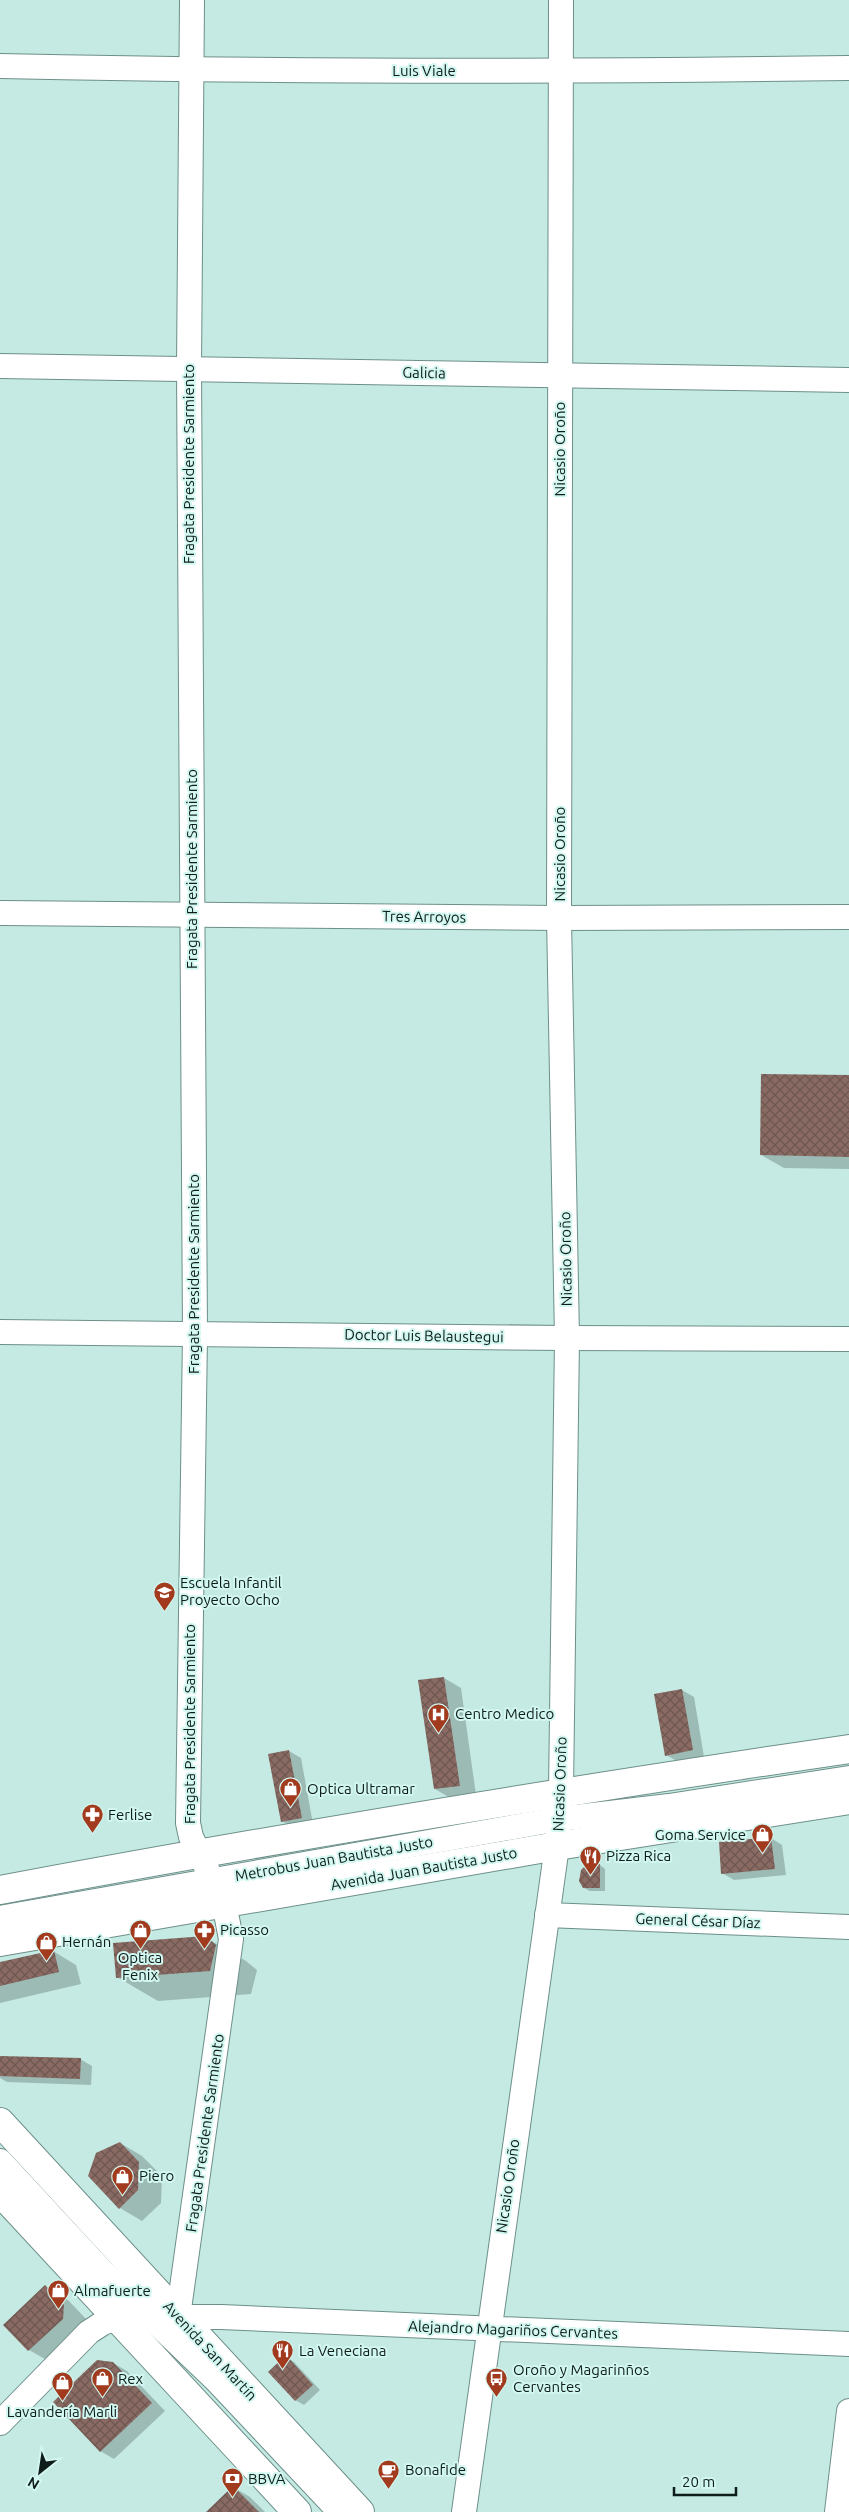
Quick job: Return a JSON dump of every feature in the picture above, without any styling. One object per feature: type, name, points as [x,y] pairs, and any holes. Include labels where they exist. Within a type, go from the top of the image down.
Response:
[{"type":"main road","points":[[0,1890],[198,1852],[561,1791],[849,1749]]},
{"type":"main road","name":"Avenida Juan Bautista Justo","points":[[0,1942],[218,1892],[557,1846],[849,1800]]},
{"type":"main road","name":"Avenida San Martín","points":[[0,2122],[360,2512]]},
{"type":"main road","points":[[0,2192],[297,2512]]},
{"type":"street","name":"Fragata Presidente Sarmiento","points":[[178,2316],[231,1939],[218,1892],[191,1837],[188,1823],[194,1334],[189,368],[192,0]]},
{"type":"street","name":"Nicasio Oroño","points":[[464,2512],[488,2329],[557,1846],[561,1791],[567,1338],[559,918],[561,0]]},
{"type":"street","name":"Luis Viale","points":[[0,66],[192,70],[561,72],[849,68]]},
{"type":"street","name":"Galicia","points":[[0,366],[849,380]]},
{"type":"street","name":"Tres Arroyos","points":[[0,913],[559,918],[849,918]]},
{"type":"street","name":"Doctor Luis Belaustegui","points":[[0,1332],[849,1339]]},
{"type":"street","name":"Metrobus Juan Bautista Justo","points":[[0,1918],[218,1892],[559,1819],[669,1806],[849,1778]]},
{"type":"street","name":"Metrobus Juan Bautista Justo","points":[[561,1791],[669,1806]]},
{"type":"street","name":"General César Díaz","points":[[547,1915],[849,1927]]},
{"type":"street","points":[[0,2161],[101,2270],[216,2380],[340,2512]]},
{"type":"street","points":[[0,2423],[90,2332],[118,2317],[178,2316]]},
{"type":"street","name":"Alejandro Magariños Cervantes","points":[[178,2316],[849,2344]]},
{"type":"street","points":[[118,2317],[205,2390],[318,2512]]},
{"type":"street","points":[[837,2512],[849,2411]]},
{"type":"building","points":[[761,1074],[849,1075],[849,1157],[760,1155]]},
{"type":"building","name":"Centro Medico","points":[[444,1677],[460,1786],[434,1789],[418,1680]]},
{"type":"building","points":[[682,1689],[693,1750],[665,1756],[654,1694]]},
{"type":"building","points":[[289,1750],[302,1818],[281,1822],[268,1754]]},
{"type":"building","points":[[771,1837],[775,1869],[721,1874],[719,1842]]},
{"type":"building","name":"Pizza Rica","points":[[587,1864],[600,1864],[600,1888],[583,1888],[579,1881],[581,1870]]},
{"type":"building","points":[[205,1936],[216,1945],[210,1971],[116,1978],[113,1943]]},
{"type":"building","points":[[54,1950],[59,1972],[0,1986],[0,1962]]},
{"type":"building","points":[[0,2056],[81,2058],[80,2079],[0,2076]]},
{"type":"building","points":[[120,2142],[139,2162],[138,2190],[119,2209],[88,2176],[96,2153]]},
{"type":"building","points":[[45,2285],[64,2305],[63,2319],[28,2351],[3,2325]]},
{"type":"building","points":[[286,2355],[313,2385],[295,2401],[268,2372]]},
{"type":"building","points":[[97,2360],[113,2362],[152,2403],[100,2452],[53,2402]]},
{"type":"building","name":"BBVA","points":[[233,2486],[259,2512],[206,2512]]},
{"type":"place","name":"Escuela Infantil Proyecto Ocho","points":[[164,1611]]},
{"type":"place","name":"Centro Medico","points":[[439,1733]]},
{"type":"place","name":"Optica Ultramar","points":[[291,1808]]},
{"type":"place","name":"Ferlise","points":[[92,1834]]},
{"type":"place","name":"Goma Service","points":[[762,1854]]},
{"type":"place","name":"Pizza Rica","points":[[590,1875]]},
{"type":"place","name":"Optica Fenix","points":[[140,1949]]},
{"type":"place","name":"Picasso","points":[[204,1949]]},
{"type":"place","name":"Hernán","points":[[46,1961]]},
{"type":"place","name":"Piero","points":[[123,2195]]},
{"type":"place","name":"Almafuerte","points":[[58,2310]]},
{"type":"place","name":"La Veneciana","points":[[283,2370]]},
{"type":"place","name":"Rex","points":[[102,2398]]},
{"type":"place","name":"Oroño y Magarinños Cervantes","points":[[497,2398]]},
{"type":"place","name":"Lavandería Marli","points":[[62,2402]]},
{"type":"place","name":"Bonafide","points":[[389,2489]]},
{"type":"place","name":"BBVA","points":[[232,2498]]}]
